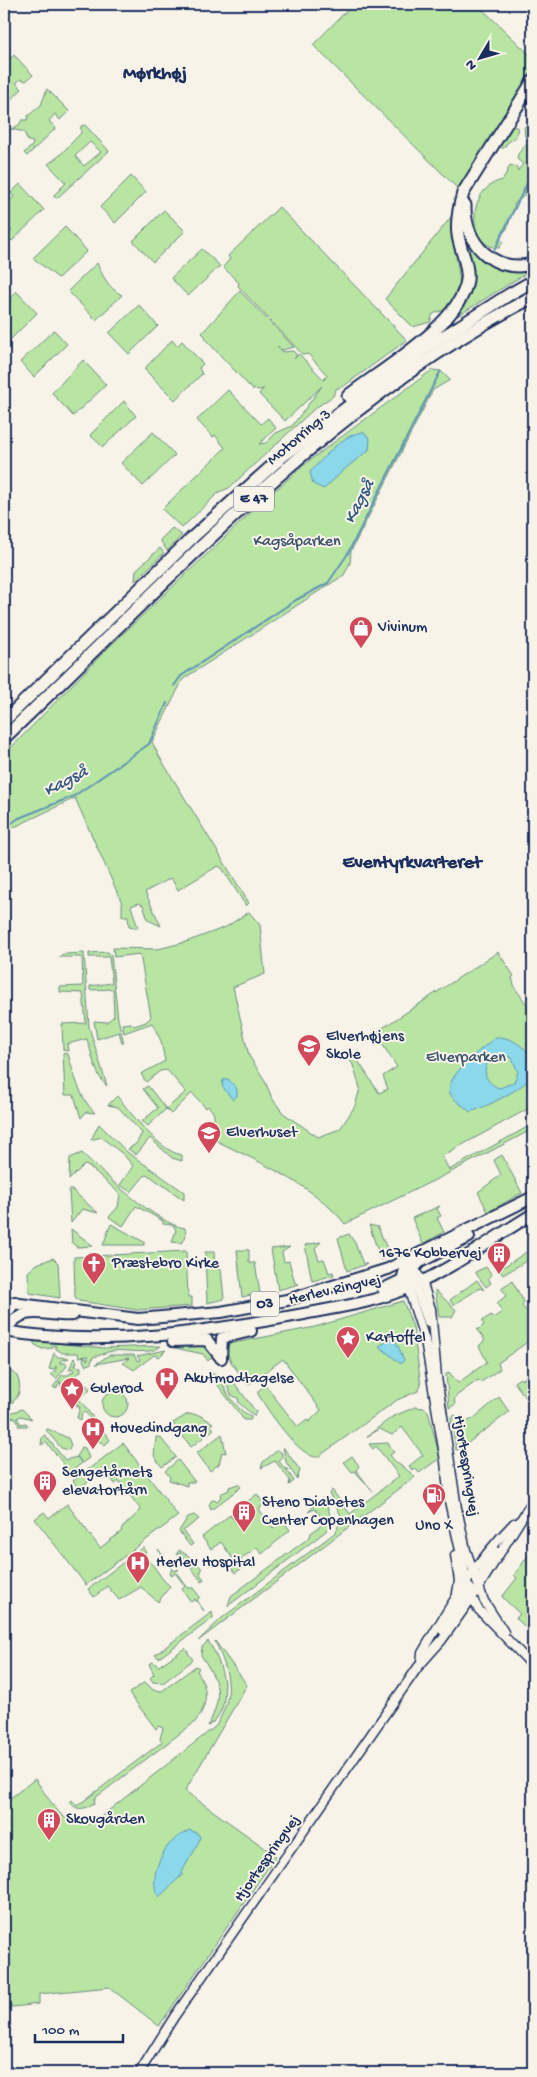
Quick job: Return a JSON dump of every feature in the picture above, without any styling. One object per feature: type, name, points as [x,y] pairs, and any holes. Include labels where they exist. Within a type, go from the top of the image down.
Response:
[{"type":"highway","points":[[283,456],[314,423],[425,338],[457,306],[464,294],[467,279],[458,234],[458,209],[463,193],[533,81]]},
{"type":"highway","points":[[470,184],[465,214],[473,241],[493,260],[506,265],[522,267],[533,264]]},
{"type":"highway","name":"Motorring 3","points":[[4,721],[194,536],[283,456],[424,350],[533,281]]},
{"type":"highway","name":"Motorring 3","points":[[4,738],[202,545],[313,446],[436,355],[533,297]]},
{"type":"highway","points":[[4,748],[32,719],[57,688]]},
{"type":"main road","name":"Herlev Ringvej","points":[[4,1331],[102,1337],[176,1335],[253,1324],[349,1306],[409,1274],[493,1218],[533,1197]]},
{"type":"main road","name":"Herlev Ringvej","points":[[4,1302],[138,1319],[221,1312],[287,1300],[388,1269],[409,1274],[470,1255],[489,1240],[533,1214]]},
{"type":"main road","points":[[4,1317],[15,1302]]},
{"type":"main road","points":[[4,1331],[16,1317],[28,1312],[61,1316],[93,1314]]},
{"type":"main road","points":[[102,1337],[121,1342],[203,1339],[209,1342],[221,1358],[221,1340],[223,1337],[267,1327],[302,1314]]},
{"type":"street","name":"Hjortespringvej","points":[[409,1274],[428,1317],[457,1508],[473,1572]]},
{"type":"street","name":"Hjortespringvej","points":[[409,1274],[425,1340],[445,1461],[449,1501],[473,1590],[487,1606],[509,1640]]},
{"type":"street","points":[[473,1590],[533,1500]]},
{"type":"street","points":[[449,1501],[452,1540],[459,1582],[455,1600]]},
{"type":"street","points":[[524,1513],[507,1530],[473,1572],[473,1590],[509,1640],[533,1666]]},
{"type":"street","points":[[473,1590],[507,1530]]},
{"type":"street","name":"Hjortespringvej","points":[[421,1662],[422,1654],[455,1600],[473,1590]]},
{"type":"street","name":"Hjortespringvej","points":[[139,2073],[174,2018],[473,1590]]},
{"type":"green space","points":[[353,4],[477,4],[533,58],[533,74],[459,190],[313,45]]},
{"type":"green space","points":[[14,55],[33,75],[26,81],[21,79],[16,83],[22,89],[4,106],[4,65]]},
{"type":"green space","points":[[47,89],[69,111],[60,120],[55,114],[49,121],[56,128],[27,156],[24,153],[32,146],[33,142],[28,141],[24,132],[11,129],[19,125],[22,120],[27,120],[28,116],[41,105]]},
{"type":"green space","points":[[531,124],[533,126],[533,165],[524,196],[515,203],[507,229],[499,237],[503,242],[499,248],[488,245],[481,238],[476,228],[477,204],[482,193],[491,185],[503,180],[510,165],[517,167],[518,171],[523,164],[517,159],[518,154],[532,137],[525,137],[524,127]]},
{"type":"green space","points":[[85,125],[109,151],[57,198],[53,196],[66,183],[48,164],[59,156],[81,133],[81,126]],"holes":[[[90,142],[101,152],[84,166],[75,156]]]},
{"type":"green space","points":[[511,125],[518,128],[516,137],[507,143],[504,148],[496,147]]},
{"type":"green space","points":[[131,176],[146,192],[115,223],[100,207]]},
{"type":"green space","points":[[20,184],[44,210],[12,241],[8,236],[12,231],[4,223],[4,199],[7,197],[10,200],[14,197],[11,193]]},
{"type":"green space","points":[[279,207],[407,340],[344,386],[336,389],[333,396],[314,409],[229,488],[219,492],[182,528],[162,509],[225,448],[215,435],[213,437],[197,420],[228,390],[261,424],[268,418],[276,428],[259,444],[266,443],[276,433],[292,426],[322,386],[285,421],[259,394],[264,388],[261,390],[252,389],[205,339],[206,337],[202,333],[240,291],[294,347],[282,350],[277,346],[283,352],[293,351],[297,355],[294,359],[299,354],[324,380],[327,375],[308,354],[303,355],[238,286],[239,283],[223,267],[230,259],[228,256]]},
{"type":"green space","points":[[164,210],[185,231],[153,262],[133,241]]},
{"type":"green space","points":[[460,216],[469,243],[475,253],[483,260],[493,266],[504,269],[533,269],[451,320],[468,286]]},
{"type":"green space","points":[[451,217],[460,283],[449,308],[433,314],[430,322],[413,327],[385,299]]},
{"type":"green space","points":[[65,227],[87,251],[58,278],[33,258]]},
{"type":"green space","points":[[202,249],[220,266],[188,296],[171,278]]},
{"type":"green space","points":[[97,263],[110,285],[122,295],[96,320],[68,291]]},
{"type":"green space","points":[[16,291],[37,313],[5,345],[4,310]]},
{"type":"green space","points":[[139,305],[158,326],[129,354],[109,333]]},
{"type":"green space","points":[[54,330],[67,344],[34,377],[20,362]]},
{"type":"green space","points":[[172,340],[177,346],[182,341],[203,364],[199,368],[202,374],[175,400],[144,369]]},
{"type":"green space","points":[[83,360],[106,385],[73,416],[52,393]]},
{"type":"green space","name":"Kagsåparken","points":[[432,370],[441,371],[450,380],[433,390],[351,551],[350,563],[344,575],[183,679],[152,742],[249,903],[246,906],[222,868],[218,866],[178,890],[171,878],[145,892],[161,926],[148,920],[143,905],[139,903],[131,906],[138,928],[129,926],[128,916],[122,916],[122,903],[75,798],[4,832],[4,755],[106,650],[263,501],[310,460]]},
{"type":"green space","points":[[124,401],[136,416],[103,447],[90,435]]},
{"type":"green space","points":[[153,432],[175,455],[143,486],[121,463]]},
{"type":"green space","points":[[172,528],[182,535],[167,551],[160,540]]},
{"type":"green space","points":[[160,548],[164,553],[135,581],[136,570]]},
{"type":"green space","name":"Elverparken","points":[[249,912],[260,925],[265,974],[233,987],[249,1056],[264,1079],[272,1098],[283,1113],[318,1137],[340,1129],[355,1106],[360,1088],[353,1065],[346,1054],[351,1050],[379,1093],[388,1089],[383,1076],[397,1067],[375,1033],[498,952],[514,976],[512,978],[515,988],[533,1013],[533,1106],[442,1156],[449,1170],[533,1124],[533,1129],[345,1224],[332,1209],[299,1184],[207,1136],[214,1121],[213,1113],[208,1106],[206,1108],[192,1093],[171,1114],[166,1109],[186,1092],[167,1070],[160,1071],[146,1082],[141,1074],[165,1061],[161,1041],[152,1023],[124,1033],[122,1024],[131,1023],[134,1026],[146,1022],[151,1017],[140,954],[114,957],[113,948],[158,949],[186,942],[226,927]]},
{"type":"green space","points":[[108,952],[111,955],[118,1019],[124,1043],[122,1043],[119,1032],[97,1039],[94,1021],[107,1022],[114,1016],[113,989],[90,990],[90,986],[112,983],[109,957],[89,957],[89,953]]},
{"type":"green space","points":[[84,953],[89,1027],[107,1086],[97,1070],[87,1039],[67,1044],[68,1051],[63,1050],[62,1024],[86,1023],[83,993],[60,992],[60,987],[83,986],[82,957],[59,957],[63,954]]},
{"type":"green space","points":[[63,1053],[68,1054],[81,1093],[95,1113],[86,1112],[81,1118],[74,1095],[65,1095]]},
{"type":"green space","points":[[148,1086],[166,1109],[148,1126],[142,1121],[158,1108],[143,1089]]},
{"type":"green space","points":[[117,1096],[155,1139],[173,1152],[182,1155],[182,1161],[172,1158],[150,1138],[136,1155],[128,1149],[136,1144],[142,1133],[118,1107],[108,1105]]},
{"type":"green space","points":[[99,1124],[127,1152],[184,1192],[184,1200],[150,1176],[145,1175],[131,1192],[120,1185],[133,1166],[124,1155],[101,1137],[91,1140]]},
{"type":"green space","points":[[82,1153],[146,1208],[160,1218],[185,1228],[186,1236],[184,1240],[181,1243],[172,1242],[176,1230],[173,1225],[163,1224],[163,1221],[136,1206],[123,1226],[109,1217],[118,1207],[120,1194],[90,1167],[84,1165],[69,1180],[70,1158]]},
{"type":"green space","points":[[502,1155],[522,1193],[488,1212],[478,1192],[501,1175],[494,1160]]},
{"type":"green space","points":[[69,1190],[72,1190],[98,1213],[82,1209],[71,1223]]},
{"type":"green space","points":[[440,1206],[437,1209],[441,1216],[437,1218],[444,1232],[423,1244],[412,1218]]},
{"type":"green space","points":[[111,1224],[144,1242],[144,1245],[103,1245]]},
{"type":"green space","points":[[369,1225],[378,1227],[388,1251],[384,1259],[381,1260]]},
{"type":"green space","points":[[71,1229],[93,1246],[77,1247],[72,1243]]},
{"type":"green space","points":[[349,1234],[355,1243],[363,1264],[367,1264],[347,1271],[338,1238]]},
{"type":"green space","points":[[321,1242],[315,1248],[319,1260],[324,1259],[329,1273],[333,1272],[334,1275],[312,1281],[305,1245]]},
{"type":"green space","points":[[290,1247],[282,1252],[284,1262],[289,1261],[295,1283],[299,1284],[278,1290],[271,1249]]},
{"type":"green space","points":[[237,1250],[249,1250],[249,1263],[255,1263],[260,1293],[242,1297]]},
{"type":"green space","points":[[186,1251],[188,1297],[192,1297],[192,1306],[137,1310],[79,1301],[75,1297],[74,1257]]},
{"type":"green space","points":[[528,1251],[533,1261],[531,1258],[503,1275],[499,1270]]},
{"type":"green space","points":[[205,1252],[214,1252],[215,1269],[221,1269],[224,1299],[207,1303]]},
{"type":"green space","points":[[53,1258],[58,1263],[60,1298],[29,1293],[28,1272],[37,1264]]},
{"type":"green space","points":[[486,1267],[492,1275],[488,1278],[491,1283],[486,1287],[475,1272]]},
{"type":"green space","points":[[477,1280],[484,1290],[480,1288],[453,1305],[450,1300]]},
{"type":"green space","points":[[512,1281],[524,1302],[522,1306],[533,1319],[533,1338],[498,1363],[500,1369],[481,1382],[478,1380],[456,1396],[454,1401],[456,1404],[449,1408],[446,1374],[449,1372],[458,1383],[487,1362],[479,1346],[485,1340],[477,1330],[484,1325],[482,1321],[491,1315],[493,1318],[502,1312],[497,1303],[507,1295],[501,1288]]},
{"type":"green space","points":[[435,1290],[456,1310],[452,1317],[439,1317]]},
{"type":"green space","points":[[403,1301],[413,1327],[421,1386],[418,1391],[397,1400],[318,1457],[302,1450],[293,1442],[258,1394],[258,1391],[265,1385],[298,1427],[307,1420],[309,1422],[321,1410],[283,1359],[248,1385],[231,1362],[226,1349],[229,1344],[315,1327]]},
{"type":"green space","points":[[34,1341],[104,1348],[161,1346],[151,1351],[109,1352],[93,1357],[91,1363],[86,1366],[83,1360],[84,1357],[88,1360],[88,1356],[79,1357],[78,1353],[63,1353],[56,1349],[54,1345],[52,1348],[42,1349],[34,1344]]},
{"type":"green space","points":[[204,1344],[210,1349],[212,1357],[208,1361],[203,1354],[170,1347]]},
{"type":"green space","points":[[166,1350],[159,1357],[154,1355],[134,1370],[123,1363],[129,1358],[96,1364],[109,1355],[134,1355],[137,1361],[140,1360],[137,1356]]},
{"type":"green space","points":[[54,1353],[58,1357],[69,1358],[60,1361],[60,1363],[66,1363],[67,1366],[56,1379],[51,1374],[56,1371],[56,1366],[54,1370],[49,1369]]},
{"type":"green space","points":[[74,1358],[77,1361],[75,1366],[81,1367],[81,1371],[62,1390],[60,1381],[56,1389],[53,1387],[62,1375],[68,1375],[74,1371],[72,1368],[69,1370]]},
{"type":"green space","points":[[4,1366],[17,1376],[19,1391],[16,1399],[4,1407]]},
{"type":"green space","points":[[533,1369],[533,1394],[526,1398],[514,1382],[520,1378],[522,1380]]},
{"type":"green space","points":[[208,1372],[221,1377],[224,1387],[235,1404],[252,1418],[250,1420],[244,1420]]},
{"type":"green space","points":[[229,1376],[256,1412],[254,1416],[239,1403],[238,1398],[231,1395],[224,1378]]},
{"type":"green space","points":[[85,1383],[90,1389],[79,1399],[110,1440],[105,1445],[94,1438],[100,1430],[85,1412],[82,1413],[81,1420],[77,1418],[80,1407],[77,1406],[76,1398],[72,1397],[70,1388],[72,1387],[77,1390],[77,1384]]},
{"type":"green space","points":[[115,1391],[124,1395],[128,1404],[124,1413],[115,1417],[106,1413],[102,1404],[106,1395]]},
{"type":"green space","points":[[499,1397],[509,1412],[460,1449],[456,1450],[451,1418],[455,1415],[462,1424],[473,1419]]},
{"type":"green space","points":[[415,1407],[424,1408],[428,1411],[440,1458],[419,1473],[416,1469],[412,1470],[409,1466],[423,1455],[402,1427],[392,1435],[380,1429],[366,1437],[392,1417]]},
{"type":"green space","points":[[22,1409],[32,1419],[21,1416],[17,1418],[21,1424],[26,1423],[28,1426],[18,1426],[19,1424],[14,1417],[5,1421],[6,1425],[4,1425],[4,1415]]},
{"type":"green space","points":[[188,1414],[199,1415],[213,1423],[210,1425],[214,1429],[191,1447],[173,1423]]},
{"type":"green space","points":[[48,1429],[68,1438],[71,1445],[69,1450],[61,1448],[46,1430]]},
{"type":"green space","points":[[222,1434],[226,1453],[222,1452],[219,1464],[210,1471],[197,1453]]},
{"type":"green space","points":[[45,1435],[65,1460],[77,1457],[82,1463],[77,1456],[81,1447],[85,1448],[89,1458],[70,1472],[46,1442],[41,1445],[42,1437]]},
{"type":"green space","points":[[156,1437],[160,1437],[176,1457],[162,1467],[154,1456]]},
{"type":"green space","points":[[123,1443],[178,1516],[86,1585],[35,1519],[44,1512],[49,1518],[67,1504],[100,1548],[122,1531],[121,1529],[141,1510],[119,1481],[115,1484],[104,1469],[79,1489],[73,1481]]},
{"type":"green space","points":[[388,1443],[394,1452],[390,1455],[393,1459],[415,1477],[198,1641],[222,1618],[336,1532],[342,1517],[329,1493],[332,1490],[350,1514],[399,1476],[376,1446],[373,1449],[369,1444]]},
{"type":"green space","points":[[283,1447],[300,1470],[297,1479],[286,1462]]},
{"type":"green space","points":[[278,1450],[282,1453],[282,1458],[278,1460],[285,1469],[288,1469],[294,1481],[289,1485],[290,1480],[275,1461],[261,1468],[263,1462]]},
{"type":"green space","points":[[352,1456],[359,1466],[356,1470],[373,1492],[355,1471],[352,1472],[344,1462]]},
{"type":"green space","points":[[178,1460],[195,1482],[187,1482],[187,1486],[169,1480],[170,1477],[165,1471]]},
{"type":"green space","points":[[238,1484],[241,1487],[211,1510],[209,1505],[212,1500],[217,1501],[221,1497],[220,1494],[229,1490],[229,1487]]},
{"type":"green space","points":[[257,1494],[264,1504],[259,1509],[273,1528],[283,1521],[290,1530],[262,1554],[257,1547],[241,1559],[245,1566],[235,1573],[228,1563],[233,1559],[221,1542],[211,1549],[202,1537],[230,1515],[235,1521],[251,1508],[247,1502]]},
{"type":"green space","points":[[322,1498],[330,1514],[326,1531],[228,1606],[231,1596],[310,1537],[311,1533],[323,1524],[320,1520],[322,1518],[315,1509],[308,1512]]},
{"type":"green space","points":[[194,1515],[199,1519],[183,1531],[193,1544],[190,1546],[179,1531],[188,1517]]},
{"type":"green space","points":[[144,1547],[147,1560],[170,1586],[158,1602],[141,1587],[119,1600],[107,1586],[94,1597],[88,1589]]},
{"type":"green space","points":[[158,1549],[174,1571],[179,1569],[176,1572],[188,1588],[193,1588],[200,1597],[197,1600],[204,1611],[195,1599],[191,1602],[182,1589],[185,1586],[175,1573],[172,1575],[170,1573],[172,1569]]},
{"type":"green space","points":[[179,1550],[193,1559],[202,1569],[200,1574],[204,1579],[202,1582],[180,1553],[176,1555]]},
{"type":"green space","points":[[528,1556],[533,1560],[533,1606],[528,1619],[533,1635],[516,1618],[520,1614],[502,1597],[517,1578],[514,1575]]},
{"type":"green space","points":[[212,1612],[213,1618],[159,1658],[155,1655]]},
{"type":"green space","points":[[208,1641],[222,1673],[224,1697],[222,1708],[217,1718],[208,1726],[218,1697],[212,1673],[201,1655],[202,1647]]},
{"type":"green space","points":[[215,1641],[247,1685],[185,1791],[276,1856],[159,2026],[109,1987],[39,1994],[39,2004],[4,2008],[4,1803],[35,1779],[59,1813],[67,1819],[75,1823],[84,1824],[94,1822],[216,1726],[226,1704],[228,1684],[224,1664]]},
{"type":"green space","points":[[185,1648],[193,1660],[163,1683],[153,1682],[150,1678],[154,1674],[149,1664],[152,1662],[159,1666]]},
{"type":"green space","points":[[196,1666],[199,1668],[197,1671],[204,1684],[205,1704],[195,1722],[95,1798],[94,1803],[87,1807],[75,1807],[70,1802],[72,1800],[77,1806],[162,1742],[160,1739],[163,1728],[158,1726],[156,1729],[129,1693],[145,1682],[153,1690],[162,1691]]},
{"type":"water","points":[[363,432],[370,438],[369,450],[324,489],[313,484],[310,472],[341,442],[348,437]]},
{"type":"water","points":[[496,1037],[502,1037],[517,1043],[525,1049],[533,1057],[534,1071],[524,1084],[515,1090],[494,1102],[470,1112],[451,1096],[450,1086],[453,1078],[466,1062]],"holes":[[[502,1054],[512,1058],[518,1072],[514,1082],[500,1088],[493,1085],[486,1076],[486,1065],[495,1056]]]},
{"type":"water","points":[[228,1079],[237,1090],[237,1096],[233,1100],[222,1086],[223,1080]]},
{"type":"water","points":[[395,1339],[404,1360],[401,1364],[379,1346]]},
{"type":"water","points":[[189,1830],[197,1833],[200,1837],[198,1843],[184,1867],[182,1875],[159,1897],[156,1892],[155,1879],[161,1858],[169,1844]]},
{"type":"waterway","name":"Kagså","points":[[494,251],[533,171]]},
{"type":"waterway","name":"Kagså","points":[[174,686],[181,676],[296,600],[328,583],[347,555],[440,372]]},
{"type":"waterway","name":"Kagså","points":[[4,828],[19,818],[74,796],[149,744],[167,703]]},
{"type":"place","name":"Vivinum","points":[[361,649]]},
{"type":"place","name":"Elverhøjens Skole","points":[[309,1067]]},
{"type":"place","name":"Elverhuset","points":[[209,1154]]},
{"type":"place","name":"1676 Kobbervej","points":[[499,1275]]},
{"type":"place","name":"Præstebro Kirke","points":[[94,1285]]},
{"type":"place","name":"Kartoffel","points":[[348,1359]]},
{"type":"place","name":"Akutmodtagelse","points":[[167,1400]]},
{"type":"place","name":"Gulerod","points":[[72,1410]]},
{"type":"place","name":"Hovedindgang","points":[[93,1450]]},
{"type":"place","name":"Sengetårnets elevatortårn","points":[[45,1503]]},
{"type":"place","name":"Uno X","points":[[434,1516]]},
{"type":"place","name":"Steno Diabetes Center Copenhagen","points":[[244,1533]]},
{"type":"place","name":"Herlev Hospital","points":[[138,1584]]},
{"type":"place","name":"Skovgården","points":[[49,1841]]},
{"type":"district","name":"Mørkhøj","points":[[155,74]]},
{"type":"district","name":"Eventyrkvarteret","points":[[412,863]]}]
